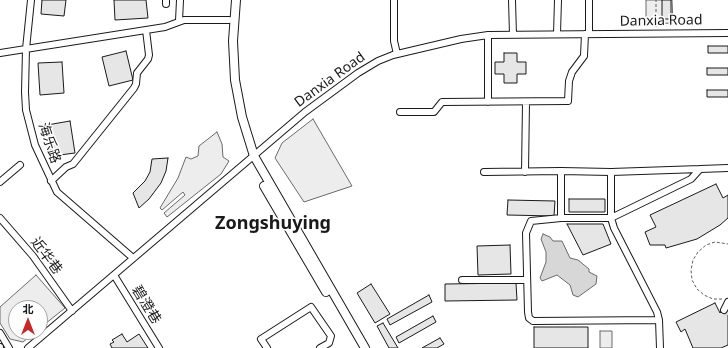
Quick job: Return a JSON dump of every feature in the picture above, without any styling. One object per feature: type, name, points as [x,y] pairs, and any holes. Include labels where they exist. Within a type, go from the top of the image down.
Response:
[{"type":"main road","points":[[231,0],[228,61],[232,97],[252,158],[285,224],[359,348]]},
{"type":"main road","points":[[236,0],[233,42],[235,80],[252,158],[365,348]]},
{"type":"street","name":"海乐路","points":[[31,0],[26,49],[26,110],[35,145],[50,182],[57,192],[133,258]]},
{"type":"street","points":[[179,21],[180,0]]},
{"type":"street","points":[[394,0],[394,41],[397,54]]},
{"type":"street","points":[[512,0],[513,35]]},
{"type":"street","points":[[558,0],[558,34]]},
{"type":"street","points":[[400,112],[434,112],[442,102],[568,101],[569,81],[572,72],[584,56],[589,0]]},
{"type":"street","points":[[0,53],[165,27],[179,21],[229,20]]},
{"type":"street","points":[[50,182],[66,167],[73,164],[134,88],[137,73],[148,59],[149,55],[146,30]]},
{"type":"street","name":"Danxia Road","points":[[28,348],[306,112],[358,73],[378,61],[397,54],[461,39],[488,35],[728,32]]},
{"type":"street","points":[[488,35],[488,102]]},
{"type":"street","points":[[525,172],[526,102]]},
{"type":"street","points":[[0,182],[20,165]]},
{"type":"street","points":[[484,172],[612,172],[728,168]]},
{"type":"street","points":[[659,320],[534,321],[529,318],[526,233],[531,221],[562,218],[611,218],[691,179],[700,169]]},
{"type":"street","points":[[561,171],[562,218]]},
{"type":"street","points":[[612,172],[611,218],[614,228],[657,312],[659,320],[660,348]]},
{"type":"street","name":"近华巷","points":[[0,218],[32,256],[72,311]]},
{"type":"street","name":"碧澄巷","points":[[114,275],[159,348]]},
{"type":"street","points":[[462,280],[527,280]]},
{"type":"street","points":[[724,310],[726,301]]},
{"type":"street","points":[[267,348],[261,339],[311,307],[331,336],[329,343],[320,348]]},
{"type":"street","points":[[0,333],[9,348]]},
{"type":"path","points":[[656,0],[656,34]]},
{"type":"path","points":[[726,301],[713,299],[704,295],[694,284],[691,270],[693,260],[698,252],[706,245],[715,242],[728,244]]},
{"type":"shaded area","points":[[646,0],[672,0],[673,23],[646,24]]},
{"type":"shaded area","points":[[313,119],[352,186],[304,202],[275,158],[282,143]]},
{"type":"shaded area","points":[[217,132],[222,144],[223,157],[229,161],[221,174],[167,217],[164,213],[185,195],[183,192],[162,210],[160,208],[178,178],[186,157],[191,159],[198,156],[199,146]]},
{"type":"shaded area","points":[[543,234],[550,237],[553,241],[562,241],[570,258],[578,260],[589,269],[589,272],[597,276],[596,284],[578,297],[573,295],[570,285],[557,275],[542,281],[540,278],[546,262],[546,252],[541,239]]},
{"type":"shaded area","points":[[36,275],[65,308],[48,322],[48,300],[8,300],[8,336],[0,323],[0,307]]},
{"type":"shaded area","points":[[600,331],[612,331],[612,348],[600,348]]},
{"type":"shaded area","points":[[14,340],[25,340],[23,342]]},
{"type":"building","points":[[42,0],[66,0],[64,16],[41,14]]},
{"type":"building","points":[[114,0],[146,0],[148,18],[115,20]]},
{"type":"building","points":[[662,0],[671,0],[671,19],[662,19]]},
{"type":"building","points":[[708,46],[728,46],[728,53],[708,53]]},
{"type":"building","points":[[126,51],[133,80],[109,86],[102,57]]},
{"type":"building","points":[[504,53],[517,53],[517,62],[526,62],[526,74],[517,74],[517,83],[504,83],[504,74],[495,74],[495,62],[504,62]]},
{"type":"building","points":[[62,62],[64,93],[40,95],[38,63]]},
{"type":"building","points":[[707,68],[728,68],[728,75],[707,75]]},
{"type":"building","points":[[707,90],[728,90],[728,97],[707,97]]},
{"type":"building","points":[[70,121],[75,153],[52,156],[47,125]]},
{"type":"building","points":[[168,158],[166,171],[161,183],[149,199],[139,208],[133,193],[145,181],[150,172],[152,159]]},
{"type":"building","points":[[716,184],[723,198],[728,195],[728,218],[720,225],[697,239],[666,248],[665,245],[650,245],[645,232],[656,227],[650,215]]},
{"type":"building","points":[[569,199],[605,199],[605,212],[569,212]]},
{"type":"building","points":[[508,200],[555,201],[554,216],[507,215]]},
{"type":"building","points":[[567,224],[603,224],[611,244],[583,255]]},
{"type":"building","points":[[510,245],[511,274],[478,275],[477,246]]},
{"type":"building","points":[[516,283],[517,300],[445,301],[445,284]]},
{"type":"building","points":[[371,284],[390,314],[375,323],[357,293]]},
{"type":"building","points":[[429,295],[432,302],[390,325],[387,319]]},
{"type":"building","points":[[715,303],[720,313],[722,310],[728,311],[728,345],[721,348],[693,348],[685,329],[681,332],[676,322]]},
{"type":"building","points":[[433,316],[436,322],[399,343],[396,337]]},
{"type":"building","points":[[383,323],[398,348],[389,348],[377,326]]},
{"type":"building","points":[[534,327],[588,327],[588,348],[534,348]]},
{"type":"building","points":[[122,334],[127,342],[139,334],[148,348],[112,348],[110,344],[114,342],[112,340]]},
{"type":"building","points":[[440,338],[444,344],[437,348],[422,348]]},
{"type":"tunnel","points":[[724,310],[728,318]]},
{"type":"district","name":"Zongshuying","points":[[273,224]]}]
